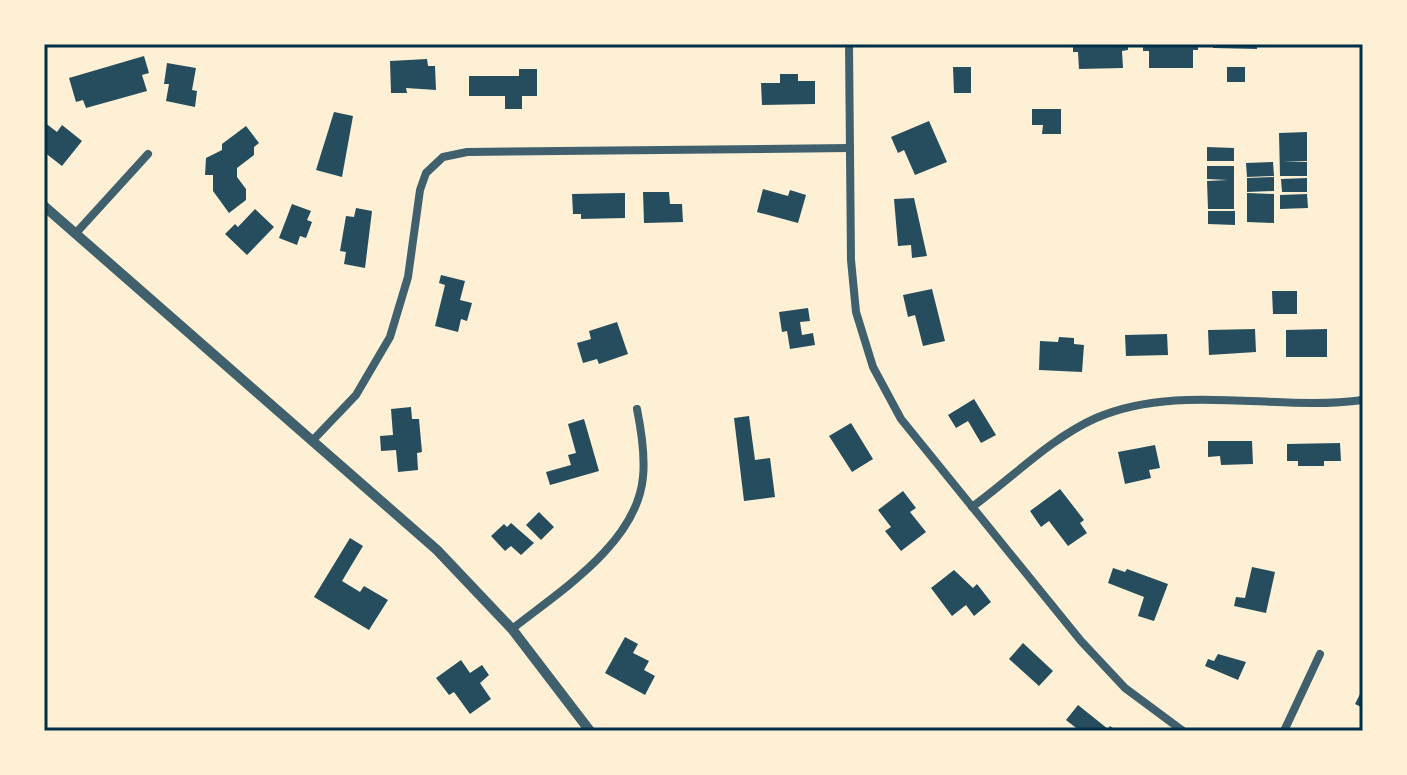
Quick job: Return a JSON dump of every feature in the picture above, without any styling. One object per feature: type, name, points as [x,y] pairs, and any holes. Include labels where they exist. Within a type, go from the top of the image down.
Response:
[{"type":"street","points":[[849,44],[856,312],[873,367],[901,419],[1081,641],[1125,688],[1183,731]]},
{"type":"street","points":[[314,439],[356,395],[390,337],[408,277],[420,190],[426,173],[443,157],[467,152],[850,148]]},
{"type":"street","points":[[76,233],[148,154]]},
{"type":"street","points":[[44,206],[314,439],[437,550],[512,629],[562,689],[590,731]]},
{"type":"street","points":[[972,507],[1069,435],[1096,419],[1126,409],[1162,403],[1363,400]]},
{"type":"street","points":[[512,629],[607,553],[633,510],[644,478],[637,409]]},
{"type":"street","points":[[1284,731],[1320,654]]},
{"type":"building","points":[[1073,44],[1128,44],[1128,50],[1122,51],[1123,68],[1079,69],[1078,52],[1073,52]]},
{"type":"building","points":[[1143,44],[1198,44],[1198,50],[1193,50],[1193,68],[1149,68],[1149,51],[1143,51]]},
{"type":"building","points":[[1213,44],[1257,44],[1257,49],[1213,48]]},
{"type":"building","points":[[144,56],[149,73],[142,75],[147,91],[86,108],[83,100],[76,102],[69,78]]},
{"type":"building","points":[[427,59],[428,66],[435,66],[436,90],[406,88],[407,93],[391,93],[390,61]]},
{"type":"building","points":[[167,63],[196,68],[192,90],[197,91],[195,107],[166,101],[169,84],[164,84]]},
{"type":"building","points":[[953,67],[971,67],[971,93],[954,93]]},
{"type":"building","points":[[1227,67],[1245,67],[1245,82],[1227,82]]},
{"type":"building","points":[[519,69],[537,69],[537,96],[522,96],[522,109],[505,109],[505,96],[469,96],[469,76],[519,76]]},
{"type":"building","points":[[780,74],[798,74],[798,81],[815,81],[815,104],[762,105],[761,83],[780,83]]},
{"type":"building","points":[[1032,109],[1061,109],[1061,134],[1042,134],[1043,125],[1032,125]]},
{"type":"building","points":[[334,112],[353,116],[342,177],[316,170]]},
{"type":"building","points":[[929,121],[947,162],[915,175],[904,150],[898,153],[891,137]]},
{"type":"building","points":[[44,122],[57,132],[62,125],[82,141],[62,166],[44,152]]},
{"type":"building","points":[[246,126],[259,143],[254,147],[254,155],[237,168],[237,177],[246,189],[246,200],[229,213],[213,191],[213,175],[205,175],[206,158],[222,150],[222,144]]},
{"type":"building","points":[[1307,132],[1307,161],[1283,162],[1307,162],[1307,176],[1280,176],[1279,133]]},
{"type":"building","points":[[1207,147],[1234,148],[1234,161],[1207,161]]},
{"type":"building","points":[[1273,162],[1274,176],[1247,177],[1246,163]]},
{"type":"building","points":[[1207,166],[1234,166],[1234,209],[1208,209],[1207,181],[1228,180],[1207,179]]},
{"type":"building","points":[[1274,177],[1274,191],[1247,192],[1247,178]]},
{"type":"building","points":[[1307,178],[1307,192],[1282,192],[1281,179]]},
{"type":"building","points":[[763,189],[788,196],[790,190],[806,195],[798,223],[757,212]]},
{"type":"building","points":[[643,192],[669,192],[670,204],[682,204],[683,222],[644,223]]},
{"type":"building","points":[[625,193],[625,218],[581,219],[581,214],[573,214],[572,194]]},
{"type":"building","points":[[1247,193],[1274,194],[1274,223],[1247,222]]},
{"type":"building","points":[[1307,194],[1308,208],[1280,209],[1280,195]]},
{"type":"building","points":[[914,198],[927,256],[912,258],[911,245],[898,246],[894,199]]},
{"type":"building","points":[[292,204],[311,211],[307,220],[312,222],[306,238],[300,236],[297,245],[279,238]]},
{"type":"building","points":[[356,208],[372,211],[365,268],[344,264],[346,252],[340,251],[346,216],[354,217]]},
{"type":"building","points":[[255,209],[274,227],[247,255],[225,234],[235,224],[238,227]]},
{"type":"building","points":[[1208,211],[1235,211],[1235,225],[1208,224]]},
{"type":"building","points":[[441,275],[465,281],[460,300],[472,303],[467,321],[461,319],[458,332],[435,326],[445,285],[439,283]]},
{"type":"building","points":[[932,289],[945,341],[923,346],[915,315],[908,317],[903,295]]},
{"type":"building","points":[[1272,291],[1297,291],[1297,314],[1273,314]]},
{"type":"building","points":[[808,308],[810,321],[800,322],[802,335],[813,333],[815,345],[790,349],[787,331],[782,332],[779,312]]},
{"type":"building","points":[[617,322],[628,354],[599,364],[597,359],[583,363],[577,343],[591,339],[589,331]]},
{"type":"building","points":[[1255,329],[1256,352],[1209,355],[1208,330]]},
{"type":"building","points":[[1327,329],[1327,357],[1286,357],[1286,330]]},
{"type":"building","points":[[1167,334],[1168,355],[1126,356],[1125,335]]},
{"type":"building","points":[[1059,337],[1074,338],[1074,344],[1084,345],[1082,372],[1039,370],[1040,341],[1058,342]]},
{"type":"building","points":[[974,399],[996,435],[981,443],[968,421],[956,428],[948,415]]},
{"type":"building","points":[[411,407],[412,419],[419,419],[422,452],[417,453],[418,470],[398,472],[396,450],[381,451],[380,436],[393,435],[391,409]]},
{"type":"building","points":[[749,416],[755,460],[770,458],[775,497],[744,501],[734,418]]},
{"type":"building","points":[[584,419],[599,471],[550,485],[546,472],[571,465],[568,455],[576,453],[568,424]]},
{"type":"building","points":[[851,423],[873,459],[852,472],[829,436]]},
{"type":"building","points":[[1208,441],[1252,441],[1253,464],[1221,465],[1220,456],[1208,457]]},
{"type":"building","points":[[1340,443],[1341,461],[1324,461],[1324,466],[1298,466],[1298,461],[1287,461],[1287,444]]},
{"type":"building","points":[[1155,445],[1160,468],[1149,470],[1151,478],[1125,484],[1118,452]]},
{"type":"building","points":[[1060,489],[1084,520],[1080,523],[1087,533],[1068,546],[1049,521],[1041,527],[1030,511]]},
{"type":"building","points":[[903,491],[916,508],[910,512],[926,532],[901,551],[885,531],[891,527],[878,510]]},
{"type":"building","points":[[539,512],[554,527],[541,540],[526,525]]},
{"type":"building","points":[[511,523],[534,543],[521,555],[511,546],[505,551],[491,536],[504,524],[507,527]]},
{"type":"building","points":[[350,538],[363,546],[342,581],[360,592],[364,586],[388,600],[369,630],[314,597]]},
{"type":"building","points":[[1252,567],[1275,572],[1266,613],[1234,606],[1236,597],[1245,598]]},
{"type":"building","points":[[1113,568],[1125,572],[1127,569],[1168,584],[1154,621],[1138,616],[1144,597],[1108,583]]},
{"type":"building","points":[[954,570],[973,588],[977,584],[991,602],[974,616],[966,605],[952,616],[931,588]]},
{"type":"building","points":[[625,637],[638,644],[633,653],[649,661],[644,670],[655,676],[645,695],[605,673]]},
{"type":"building","points":[[1023,643],[1053,671],[1039,686],[1009,659]]},
{"type":"building","points":[[1218,654],[1246,662],[1238,680],[1205,666],[1208,659],[1214,661]]},
{"type":"building","points":[[461,660],[470,673],[482,665],[489,675],[480,683],[491,699],[470,714],[454,692],[449,695],[436,678]]},
{"type":"building","points":[[1363,688],[1363,708],[1355,704]]},
{"type":"building","points":[[1078,705],[1108,729],[1110,726],[1117,731],[1080,731],[1066,720]]}]
